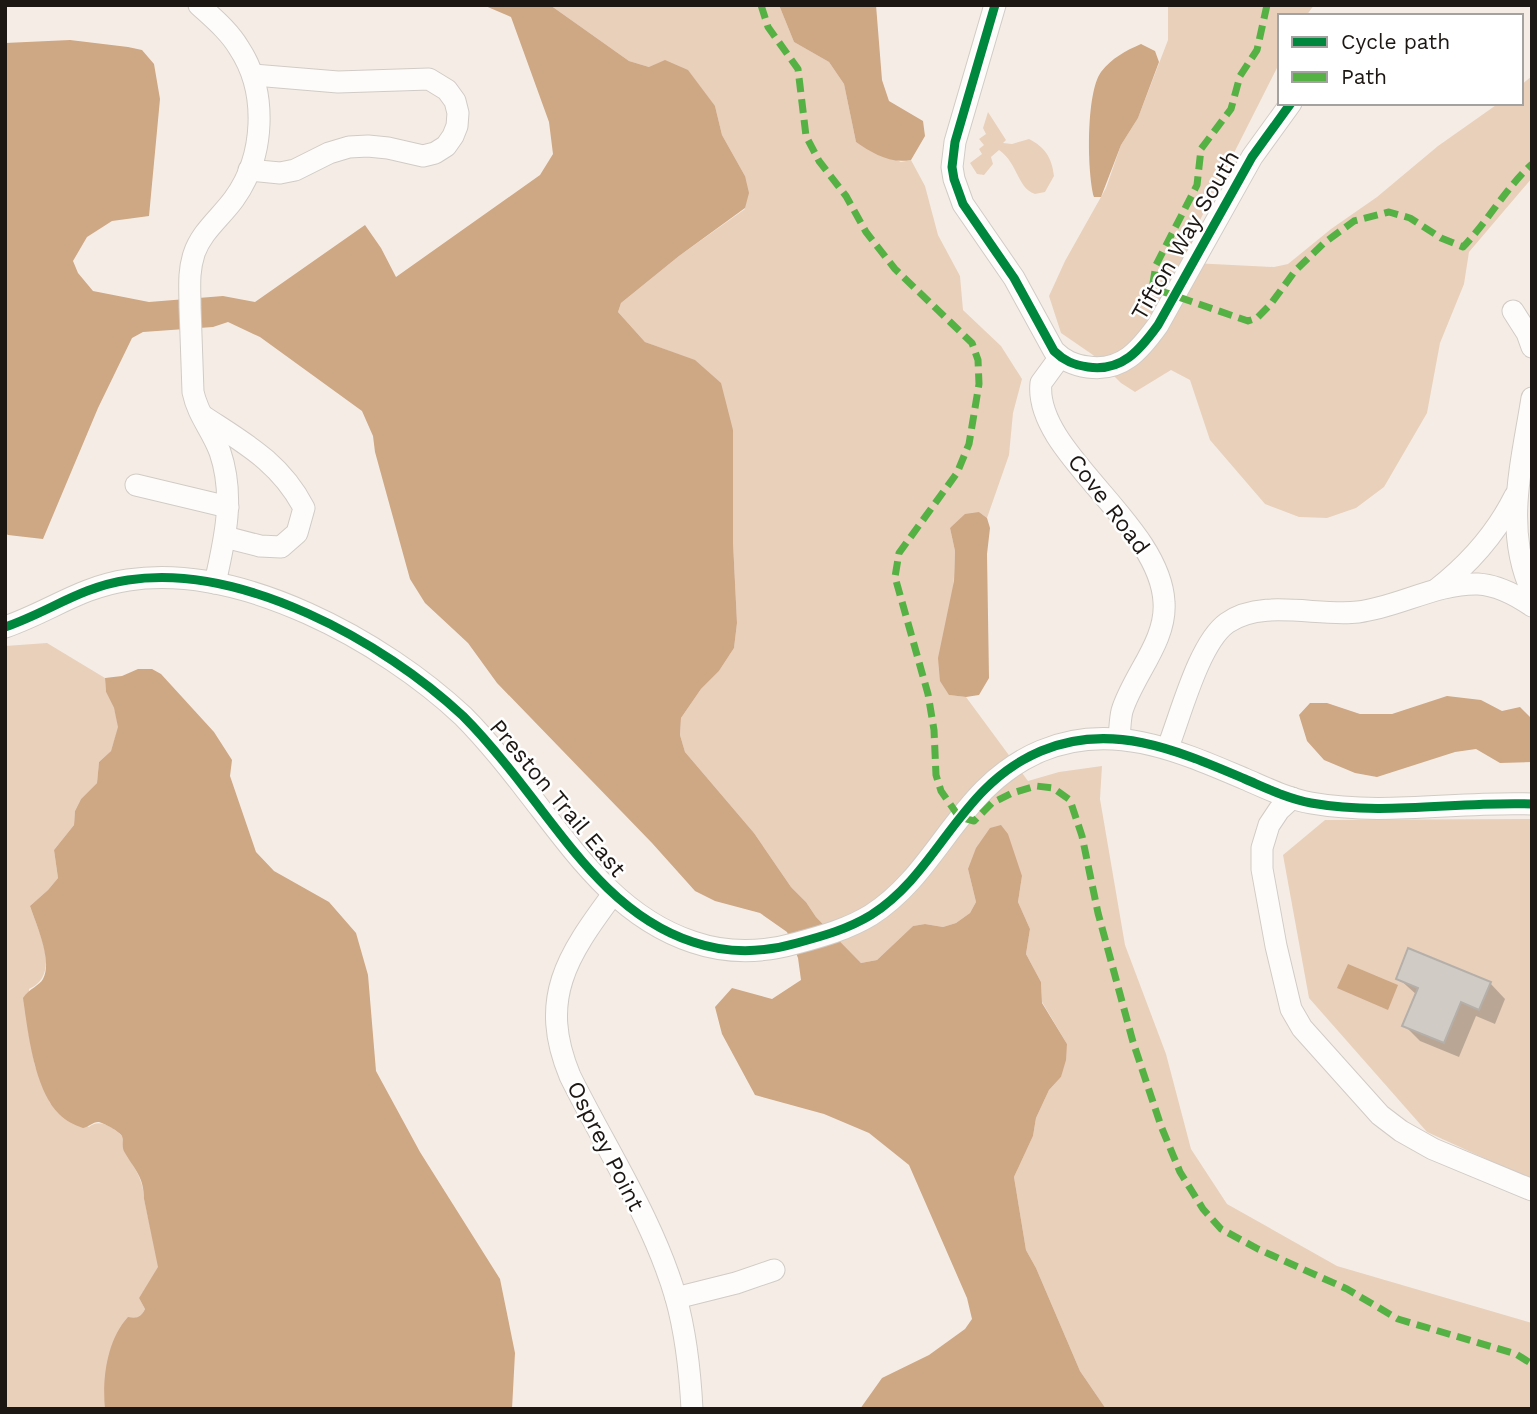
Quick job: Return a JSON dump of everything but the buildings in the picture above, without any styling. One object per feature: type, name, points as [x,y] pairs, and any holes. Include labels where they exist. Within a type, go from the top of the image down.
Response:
[{"type":"street","points":[[199,5],[238,46],[253,75],[258,95],[259,125],[249,170],[235,197],[201,240],[189,271],[193,392],[200,414],[220,451],[226,475],[228,507],[225,537],[215,583]]},
{"type":"street","points":[[995,5],[955,142],[952,167],[954,179],[963,204],[1014,278],[1054,351],[1060,357]]},
{"type":"street","points":[[249,170],[280,173],[295,170],[329,153],[358,147],[388,148],[423,156],[435,153],[446,146],[457,126],[458,113],[455,101],[447,90],[429,79],[338,82],[253,75]]},
{"type":"street","name":"Tifton Way South","points":[[1060,357],[1069,363],[1098,369],[1117,366],[1144,344],[1158,325],[1251,156],[1289,105]]},
{"type":"street","points":[[1513,311],[1527,333],[1532,347]]},
{"type":"street","name":"Cove Road","points":[[1060,357],[1041,383],[1042,409],[1070,453],[1138,538],[1152,559],[1163,589],[1163,617],[1158,637],[1122,711],[1119,738]]},
{"type":"street","points":[[1532,398],[1517,491],[1517,539],[1532,592]]},
{"type":"street","points":[[200,414],[264,456],[293,486],[304,508],[297,533],[281,547],[260,546],[225,537]]},
{"type":"street","points":[[136,485],[228,507]]},
{"type":"street","points":[[1437,589],[1477,551],[1500,522],[1517,491]]},
{"type":"street","name":"Preston Trail East","points":[[5,627],[81,592],[106,584],[157,577],[240,588],[293,607],[349,635],[392,661],[429,687],[462,716],[493,748],[586,867],[641,918],[662,930],[727,951],[754,951],[795,944],[841,931],[870,915],[909,881],[978,795],[1016,764],[1041,751],[1089,739],[1119,738],[1168,747],[1292,798],[1335,806],[1385,809],[1532,804]]},
{"type":"street","points":[[1168,747],[1203,652],[1212,636],[1225,624],[1247,613],[1279,610],[1326,614],[1358,612],[1389,607],[1437,589],[1464,584],[1496,587],[1518,596],[1532,606]]},
{"type":"street","points":[[1292,798],[1279,810],[1269,825],[1262,848],[1262,869],[1290,1009],[1302,1028],[1380,1115],[1401,1131],[1433,1149],[1532,1190]]},
{"type":"street","name":"Osprey Point","points":[[613,894],[581,937],[567,964],[558,992],[555,1014],[557,1035],[570,1076],[661,1255],[676,1298],[687,1351],[692,1409]]},
{"type":"street","points":[[676,1298],[774,1270]]},
{"type":"shaded area","points":[[483,5],[550,5],[629,61],[649,67],[665,60],[688,70],[715,106],[722,135],[745,176],[749,193],[745,208],[621,303],[618,312],[645,342],[695,360],[721,383],[733,430],[733,542],[737,623],[734,648],[681,718],[680,735],[685,752],[754,833],[791,887],[816,917],[861,963],[877,960],[913,926],[925,924],[943,927],[956,923],[970,913],[976,902],[968,869],[976,848],[990,828],[1001,825],[1008,834],[1022,876],[1018,902],[1030,929],[1026,954],[1041,982],[1042,1003],[1067,1044],[1061,1077],[1049,1090],[1036,1118],[1033,1136],[1014,1177],[1026,1250],[1080,1371],[1106,1409],[860,1409],[882,1378],[929,1355],[965,1329],[972,1319],[967,1298],[909,1165],[869,1133],[824,1114],[755,1095],[722,1034],[715,1007],[732,988],[772,999],[801,980],[798,958],[787,932],[760,913],[715,901],[695,891],[497,683],[468,643],[425,603],[410,579],[373,436],[362,411],[260,337],[228,322],[213,327],[143,332],[132,338],[98,408],[43,539],[5,533],[5,43],[70,40],[128,47],[142,50],[154,64],[160,99],[149,216],[112,221],[87,237],[73,261],[78,273],[93,291],[149,302],[223,296],[255,302],[365,225],[396,277],[540,175],[553,154],[549,122],[511,17]]},
{"type":"shaded area","points":[[550,5],[779,5],[794,42],[829,62],[844,84],[856,142],[901,162],[911,160],[925,186],[938,235],[960,276],[963,310],[1001,346],[1022,379],[1013,413],[1009,455],[987,518],[979,512],[950,528],[955,551],[949,695],[966,697],[1028,781],[1059,772],[1102,766],[1100,799],[1125,945],[1166,1054],[1191,1149],[1227,1204],[1337,1266],[1532,1323],[1532,1409],[1106,1409],[1080,1371],[1026,1250],[1014,1177],[1033,1136],[1036,1118],[1049,1090],[1061,1077],[1067,1044],[1042,1002],[1041,982],[1026,954],[1030,929],[1018,902],[1022,876],[968,869],[976,902],[970,913],[956,923],[943,927],[925,924],[913,926],[877,960],[861,963],[816,917],[791,887],[754,833],[685,752],[680,735],[681,718],[734,648],[737,623],[733,542],[733,430],[669,351],[645,342],[618,312],[621,303],[679,256],[745,209],[745,176],[722,135],[715,106],[649,67],[629,61]]},
{"type":"shaded area","points":[[779,5],[876,5],[882,80],[889,101],[923,121],[925,136],[911,160],[889,159],[856,142],[844,84],[829,62],[794,42]]},
{"type":"shaded area","points":[[1168,5],[1314,5],[1307,14],[1278,14],[1278,66],[1192,236],[1193,263],[1274,267],[1288,264],[1331,229],[1377,197],[1438,146],[1496,105],[1523,105],[1523,83],[1532,76],[1532,178],[1469,252],[1464,284],[1440,343],[1427,413],[1384,487],[1356,508],[1327,518],[1299,517],[1265,504],[1210,440],[1190,380],[1171,370],[1135,392],[1121,383],[1093,355],[1061,333],[1049,296],[1065,261],[1106,188],[1121,145],[1138,118],[1168,40]]},
{"type":"shaded area","points":[[1141,44],[1155,51],[1159,62],[1138,118],[1121,145],[1101,197],[1094,197],[1089,133],[1096,82],[1110,63]]},
{"type":"shaded area","points":[[988,112],[1006,140],[1003,143],[1012,144],[1029,139],[1047,154],[1054,176],[1045,192],[1035,194],[1029,191],[999,150],[991,157],[993,164],[984,175],[977,174],[970,163],[982,154],[979,149],[984,145],[979,139],[986,134],[983,128]]},
{"type":"shaded area","points":[[979,512],[987,518],[990,528],[987,554],[989,678],[979,695],[966,697],[949,695],[940,681],[938,658],[954,581],[955,551],[950,528],[965,514]]},
{"type":"shaded area","points":[[47,643],[105,678],[106,692],[119,726],[111,751],[99,762],[97,783],[81,799],[75,811],[74,825],[54,850],[58,878],[30,906],[42,939],[46,963],[39,982],[29,989],[28,1030],[35,1066],[50,1103],[89,1127],[101,1124],[122,1136],[126,1152],[141,1181],[159,1267],[139,1298],[145,1309],[141,1316],[135,1318],[108,1358],[105,1409],[5,1409],[5,646]]},
{"type":"shaded area","points":[[138,669],[152,669],[161,674],[214,732],[232,760],[230,776],[256,852],[274,871],[329,902],[356,933],[368,975],[376,1071],[420,1152],[500,1279],[515,1353],[512,1409],[105,1409],[105,1372],[115,1337],[128,1317],[138,1317],[145,1309],[139,1298],[158,1267],[142,1185],[124,1151],[121,1134],[100,1122],[83,1128],[76,1126],[67,1121],[50,1103],[38,1075],[23,998],[42,981],[46,971],[43,942],[30,906],[58,878],[54,850],[74,825],[75,811],[81,799],[97,783],[99,762],[111,751],[118,727],[114,708],[106,692],[105,678],[122,676]]},
{"type":"shaded area","points":[[1447,696],[1481,700],[1502,711],[1520,707],[1532,719],[1532,762],[1500,763],[1476,749],[1455,752],[1377,777],[1355,773],[1324,760],[1307,741],[1299,715],[1310,703],[1327,703],[1360,714],[1392,714]]},
{"type":"shaded area","points":[[1532,819],[1532,1180],[1427,1132],[1309,998],[1283,855],[1325,820]]},
{"type":"shaded area","points":[[1348,964],[1398,985],[1388,1010],[1337,988]]},
{"type":"marked path","points":[[761,5],[768,27],[798,69],[806,136],[819,161],[846,196],[866,232],[895,269],[972,343],[978,360],[979,384],[969,444],[957,473],[899,553],[895,577],[928,694],[934,730],[936,775],[941,791],[959,817],[974,821],[992,803],[1012,793],[1036,786],[1053,788],[1070,800],[1082,836],[1098,913],[1133,1042],[1161,1126],[1180,1172],[1203,1209],[1221,1229],[1258,1249],[1347,1289],[1398,1319],[1516,1354],[1532,1364]]},
{"type":"marked path","points":[[1267,5],[1257,50],[1240,76],[1231,109],[1201,149],[1197,185],[1156,265],[1153,283],[1161,291],[1248,321],[1257,318],[1295,271],[1324,243],[1354,221],[1389,212],[1410,218],[1441,238],[1463,247],[1532,164]]},
{"type":"cycle path","points":[[995,5],[955,142],[952,167],[954,179],[963,204],[1014,278],[1054,351],[1074,364],[1100,368],[1111,366],[1129,357],[1144,343],[1158,325],[1252,157],[1290,105]]},
{"type":"cycle path","points":[[5,627],[111,583],[172,578],[217,584],[263,596],[308,614],[393,661],[463,716],[503,761],[579,858],[619,899],[666,931],[719,949],[758,950],[784,946],[835,932],[871,915],[895,897],[915,876],[989,785],[1013,766],[1041,751],[1067,742],[1119,739],[1145,743],[1195,759],[1294,799],[1338,807],[1532,804]]}]
